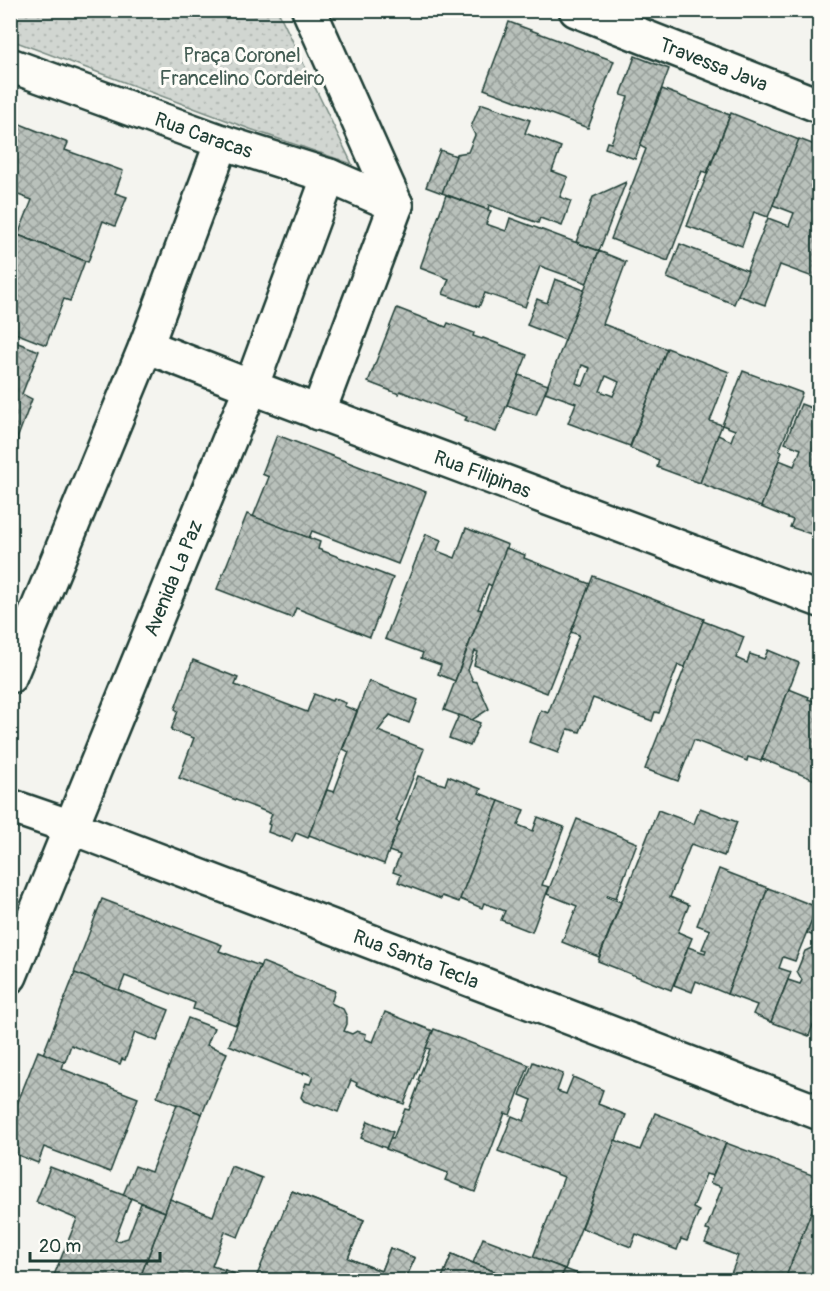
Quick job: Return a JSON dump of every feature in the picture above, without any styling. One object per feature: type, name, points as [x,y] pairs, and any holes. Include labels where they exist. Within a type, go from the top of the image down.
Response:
[{"type":"street","points":[[309,10],[396,205],[318,412]]},
{"type":"street","name":"Travessa Java","points":[[576,10],[819,105]]},
{"type":"street","name":"Rua Caracas","points":[[10,65],[222,142],[329,176],[396,205]]},
{"type":"street","points":[[10,676],[146,346],[222,142]]},
{"type":"street","name":"Avenida La Paz","points":[[10,976],[251,387],[329,176]]},
{"type":"street","name":"Rua Filipinas","points":[[146,346],[819,600]]},
{"type":"street","name":"Rua Santa Tecla","points":[[10,806],[819,1113]]},
{"type":"green space","name":"Praça Coronel Francelino Cordeiro","points":[[10,11],[278,11],[352,164],[250,129],[11,40]]},
{"type":"building","points":[[509,22],[614,61],[588,128],[484,89]]},
{"type":"building","points":[[635,56],[669,69],[635,159],[605,148],[607,142],[611,143],[628,97],[621,95]]},
{"type":"building","points":[[662,89],[730,115],[707,173],[702,171],[668,261],[611,239],[646,149],[640,146]]},
{"type":"building","points":[[483,104],[530,120],[525,133],[561,147],[552,171],[568,177],[560,197],[571,201],[562,226],[540,218],[538,223],[489,205],[488,210],[442,193],[456,154],[468,152],[475,135],[471,127],[480,105]]},
{"type":"building","points":[[731,113],[799,140],[768,217],[754,212],[742,246],[687,226]]},
{"type":"building","points":[[15,122],[68,143],[65,150],[123,171],[115,193],[127,197],[115,226],[103,221],[88,262],[18,235],[32,200],[10,192],[10,135]]},
{"type":"building","points":[[799,139],[820,147],[818,154],[820,157],[815,170],[820,171],[820,277],[818,279],[780,265],[765,305],[737,295],[768,218],[789,226],[794,213],[773,205]]},
{"type":"building","points":[[440,150],[456,156],[442,193],[426,187]]},
{"type":"building","points":[[626,182],[599,251],[576,242],[593,197]]},
{"type":"building","points":[[446,195],[491,211],[486,224],[506,231],[510,218],[599,251],[587,283],[540,266],[525,307],[485,293],[479,307],[443,294],[449,279],[420,268]]},
{"type":"building","points":[[18,235],[85,261],[70,301],[64,299],[46,345],[10,331],[10,245],[14,246]]},
{"type":"building","points":[[680,244],[748,271],[734,304],[667,278]]},
{"type":"building","points":[[599,251],[626,262],[603,324],[667,349],[630,446],[568,423],[576,403],[545,392]],"holes":[[[582,365],[590,368],[583,386],[576,383]],[[606,376],[619,382],[613,396],[600,391]]]},
{"type":"building","points":[[555,279],[584,290],[565,340],[527,325],[537,299],[547,303]]},
{"type":"building","points":[[397,308],[446,327],[448,323],[474,333],[473,336],[527,355],[496,432],[465,420],[467,417],[400,391],[399,394],[368,382]]},
{"type":"building","points":[[10,340],[39,351],[22,394],[32,399],[17,439],[10,437]]},
{"type":"building","points":[[667,348],[729,372],[710,421],[722,425],[700,483],[657,467],[659,460],[630,448]]},
{"type":"building","points":[[743,371],[802,393],[779,451],[782,452],[761,507],[700,483],[718,435],[731,441],[735,430],[722,425]]},
{"type":"building","points":[[519,375],[548,385],[536,415],[507,405]]},
{"type":"building","points":[[801,404],[820,411],[820,537],[790,527],[793,520],[761,507],[779,460],[794,466],[801,449],[785,443]]},
{"type":"building","points":[[277,435],[426,492],[398,564],[312,531],[309,538],[253,517],[269,477],[262,474]]},
{"type":"building","points":[[10,437],[18,440],[10,459]]},
{"type":"building","points":[[247,514],[320,542],[318,549],[393,578],[370,637],[296,608],[292,618],[217,589]]},
{"type":"building","points":[[466,528],[508,545],[492,586],[488,584],[478,609],[482,610],[455,681],[438,674],[441,665],[421,658],[423,653],[385,639],[426,534],[441,540],[437,551],[455,558]]},
{"type":"building","points":[[506,548],[525,555],[524,558],[590,584],[547,693],[474,665],[478,652],[475,651],[468,670],[473,681],[477,682],[489,709],[472,720],[444,710]]},
{"type":"building","points":[[593,576],[704,619],[685,667],[678,665],[659,713],[655,712],[652,721],[593,698],[580,732],[568,729],[558,753],[529,742],[541,710],[548,713],[579,635],[571,632]]},
{"type":"building","points":[[703,621],[744,637],[736,658],[747,663],[750,654],[764,659],[768,650],[799,663],[761,761],[748,757],[747,761],[694,740],[678,781],[645,769]]},
{"type":"building","points":[[193,660],[238,678],[235,685],[307,712],[314,694],[332,701],[333,698],[346,703],[344,706],[357,711],[308,838],[296,833],[292,841],[268,832],[272,814],[179,778],[194,738],[171,730],[178,711],[175,709]]},
{"type":"building","points":[[369,681],[418,700],[409,723],[390,715],[378,731],[424,749],[396,821],[400,823],[384,864],[309,835],[327,790],[334,792],[349,752],[343,749]]},
{"type":"building","points":[[820,686],[820,782],[762,759],[789,689],[814,701]]},
{"type":"building","points":[[459,715],[480,723],[470,746],[449,738]]},
{"type":"building","points":[[418,776],[445,785],[448,776],[481,789],[479,793],[499,801],[459,902],[442,896],[441,899],[398,882],[401,875],[393,872],[400,855],[389,851]]},
{"type":"building","points":[[499,801],[524,810],[518,825],[533,831],[538,817],[564,827],[542,885],[549,887],[532,932],[501,920],[505,911],[484,903],[482,908],[460,899]]},
{"type":"building","points":[[700,808],[737,822],[724,856],[691,844],[670,897],[689,905],[678,932],[692,938],[671,990],[598,961],[658,810],[694,824]]},
{"type":"building","points":[[577,819],[637,843],[616,898],[608,895],[607,897],[621,902],[599,957],[562,942],[577,906],[547,894]]},
{"type":"building","points":[[719,869],[768,888],[727,994],[696,981],[692,992],[674,985],[688,947],[705,953],[706,950],[702,949],[710,930],[697,925]]},
{"type":"building","points":[[768,888],[817,907],[795,961],[783,957],[779,968],[791,972],[771,1022],[753,1014],[757,1005],[727,994]]},
{"type":"building","points":[[102,899],[222,945],[219,951],[260,966],[236,1025],[193,1009],[195,1003],[125,976],[119,991],[74,973]]},
{"type":"building","points":[[820,900],[820,939],[807,933]]},
{"type":"building","points":[[820,944],[820,1028],[813,1025],[809,1036],[771,1022],[788,980],[800,984],[802,980],[797,971],[805,951]]},
{"type":"building","points":[[262,962],[335,991],[331,1003],[343,1009],[347,1017],[344,1031],[352,1034],[357,1031],[366,1034],[365,1039],[373,1042],[385,1012],[433,1031],[404,1104],[356,1085],[357,1083],[351,1080],[338,1112],[318,1104],[315,1105],[304,1101],[301,1097],[306,1083],[310,1084],[313,1076],[288,1069],[229,1045]]},
{"type":"building","points":[[75,973],[169,1010],[157,1041],[135,1032],[125,1060],[122,1059],[120,1064],[71,1045],[65,1062],[43,1054]]},
{"type":"building","points":[[188,1018],[214,1028],[207,1045],[227,1053],[202,1114],[157,1097]]},
{"type":"building","points":[[434,1029],[529,1065],[510,1115],[505,1113],[475,1192],[445,1180],[448,1173],[386,1149],[390,1137],[393,1139],[405,1109],[409,1110],[430,1049],[426,1048]]},
{"type":"building","points":[[38,1051],[64,1062],[62,1069],[138,1098],[110,1172],[44,1147],[38,1163],[10,1152],[10,1122]]},
{"type":"building","points":[[533,1062],[563,1074],[557,1091],[566,1094],[573,1077],[603,1090],[598,1104],[626,1115],[565,1269],[533,1257],[564,1177],[498,1151],[512,1116],[524,1121],[532,1100],[520,1095]]},
{"type":"building","points":[[177,1104],[202,1114],[165,1212],[123,1195],[135,1166],[151,1172]]},
{"type":"building","points":[[655,1113],[726,1143],[713,1176],[706,1174],[693,1208],[699,1211],[687,1241],[681,1239],[677,1250],[636,1234],[631,1247],[582,1228],[615,1140],[640,1150]]},
{"type":"building","points":[[368,1121],[393,1132],[386,1148],[361,1138]]},
{"type":"building","points":[[726,1143],[820,1178],[820,1190],[785,1280],[741,1280],[730,1276],[738,1256],[705,1243],[710,1231],[706,1230],[722,1187],[710,1183]]},
{"type":"building","points":[[231,1166],[262,1178],[238,1237],[225,1232],[212,1266],[225,1270],[221,1280],[139,1280],[170,1199],[213,1216]]},
{"type":"building","points":[[50,1167],[131,1198],[115,1240],[128,1238],[141,1203],[165,1212],[139,1280],[109,1280],[101,1277],[100,1280],[52,1280],[77,1219],[36,1202]]},
{"type":"building","points":[[292,1191],[364,1220],[348,1258],[381,1271],[390,1248],[415,1258],[405,1280],[276,1280],[288,1253],[270,1245]]},
{"type":"building","points":[[292,1191],[364,1220],[348,1258],[381,1271],[390,1248],[415,1258],[405,1280],[255,1280]]},
{"type":"building","points":[[819,1192],[820,1280],[803,1280],[787,1274]]},
{"type":"building","points":[[483,1238],[565,1269],[560,1280],[516,1280],[473,1263]]},
{"type":"building","points":[[452,1254],[473,1263],[516,1280],[441,1280]]},
{"type":"building","points":[[452,1254],[473,1263],[516,1280],[441,1280]]},
{"type":"building","points":[[565,1269],[594,1280],[560,1280]]},
{"type":"building","points":[[225,1270],[249,1280],[221,1280]]}]
